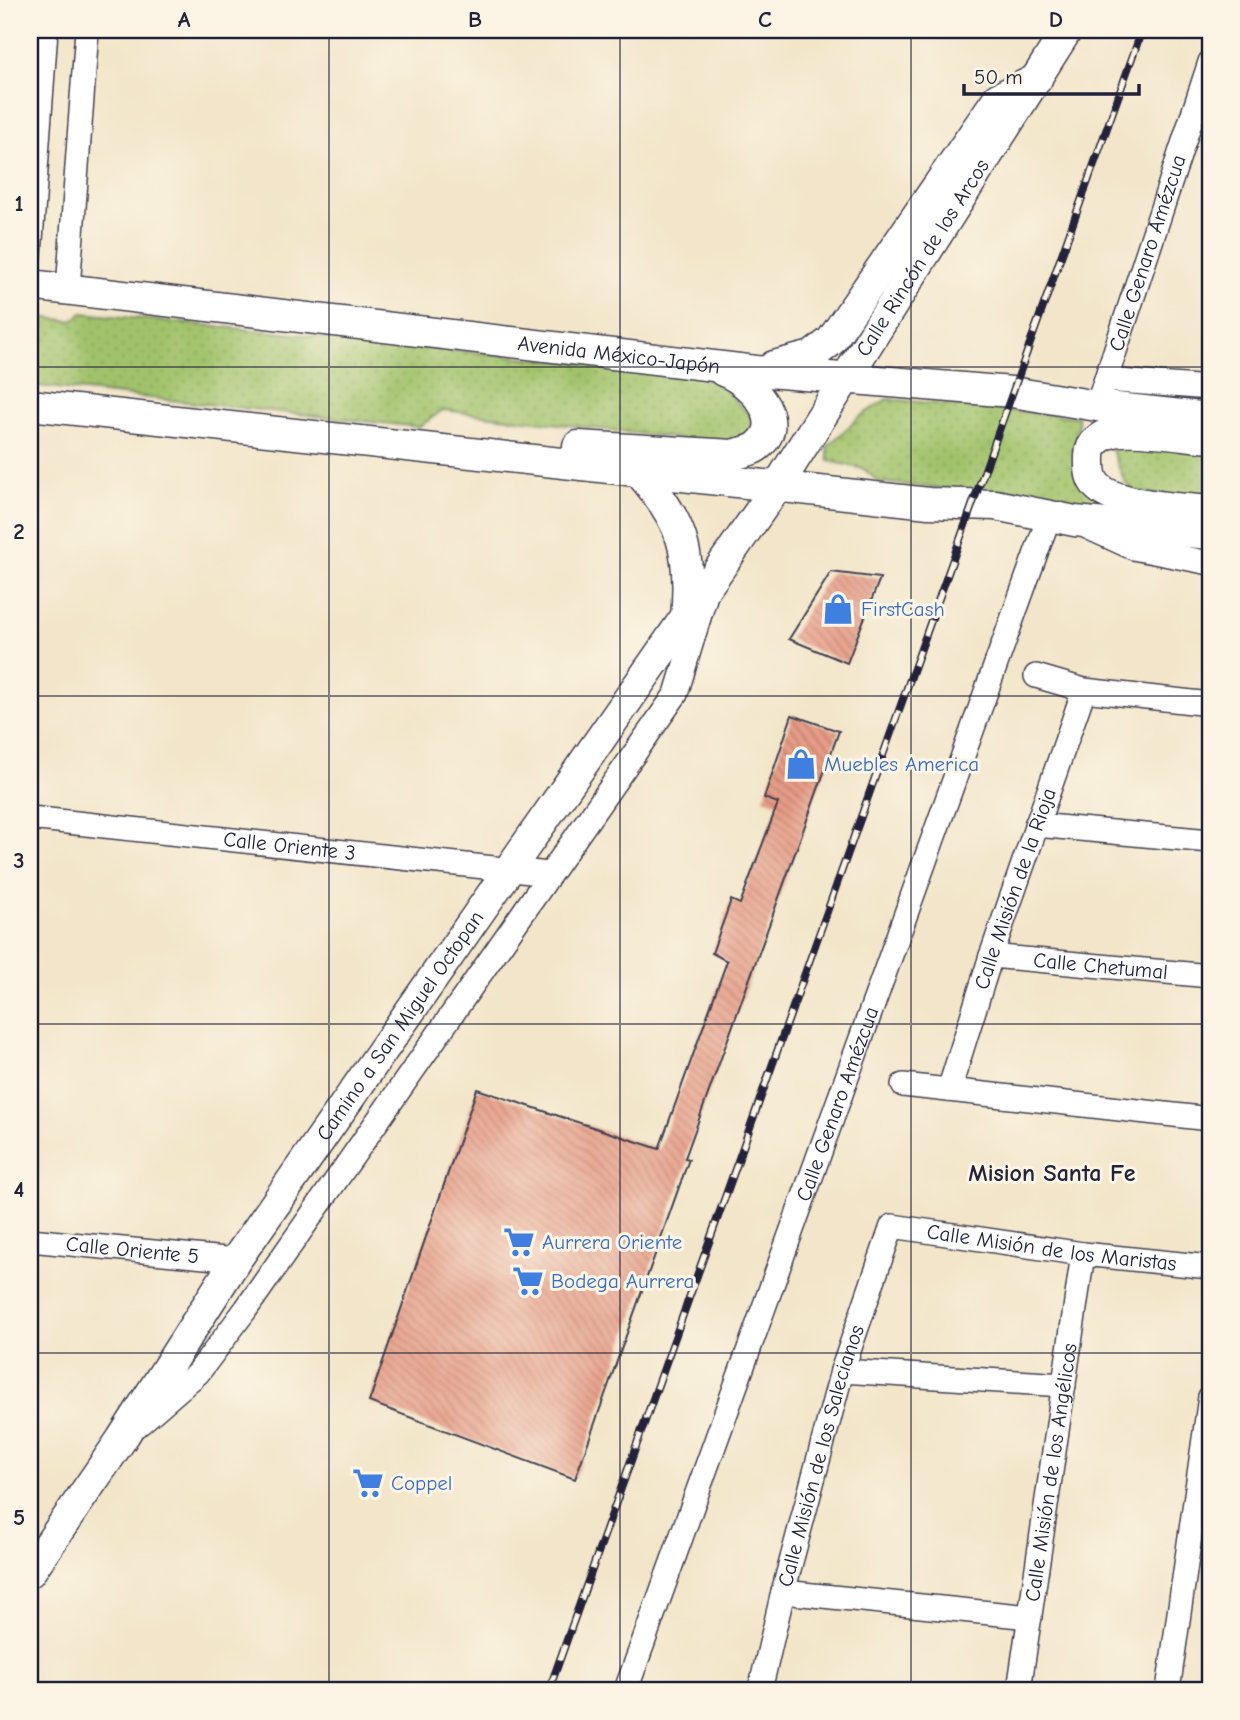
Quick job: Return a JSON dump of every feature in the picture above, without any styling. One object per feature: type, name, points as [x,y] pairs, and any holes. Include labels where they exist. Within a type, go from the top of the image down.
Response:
[{"type":"main road","name":"Calle Rincón de los Arcos","points":[[778,485],[1067,30]]},
{"type":"main road","points":[[756,371],[812,356],[831,341],[998,98],[1037,79]]},
{"type":"main road","name":"Avenida México-Japón","points":[[30,285],[844,380],[1012,392],[1101,393],[1210,418]]},
{"type":"main road","points":[[428,449],[498,442],[733,455],[757,447],[768,433],[769,414],[753,389],[728,372],[703,364]]},
{"type":"main road","points":[[30,405],[929,503],[995,505],[1062,519],[1210,534]]},
{"type":"main road","points":[[1210,438],[1118,431],[1101,436],[1090,450],[1090,469],[1094,482],[1111,496],[1139,503],[1210,511]]},
{"type":"main road","points":[[639,472],[667,504],[683,540],[690,578],[686,618]]},
{"type":"main road","name":"Camino a San Miguel Octopan","points":[[30,1572],[121,1440],[236,1260],[778,485]]},
{"type":"street","points":[[30,254],[46,30]]},
{"type":"street","points":[[68,289],[87,30]]},
{"type":"street","name":"Calle Genaro Amézcua","points":[[1101,393],[1210,62]]},
{"type":"street","points":[[1101,393],[1210,388]]},
{"type":"street","points":[[1062,519],[1133,548],[1210,563]]},
{"type":"street","name":"Calle Genaro Amézcua","points":[[626,1690],[1062,519]]},
{"type":"street","points":[[121,1440],[198,1373],[311,1220],[676,694],[709,587]]},
{"type":"street","points":[[1036,676],[1084,690],[1210,704]]},
{"type":"street","name":"Calle Misión de la Rioja","points":[[949,1090],[991,956],[1084,690]]},
{"type":"street","name":"Calle Oriente 3","points":[[30,818],[549,874]]},
{"type":"street","points":[[1036,825],[1210,841]]},
{"type":"street","name":"Calle Chetumal","points":[[991,956],[1210,976]]},
{"type":"street","points":[[903,1085],[1210,1119]]},
{"type":"street","points":[[282,1196],[311,1220]]},
{"type":"street","name":"Calle Misión de los Maristas","points":[[892,1226],[1083,1254],[1209,1261]]},
{"type":"street","name":"Calle Misión de los Salecianos","points":[[760,1690],[783,1592],[842,1371],[892,1226]]},
{"type":"street","name":"Calle Oriente 5","points":[[30,1240],[236,1260]]},
{"type":"street","name":"Calle Misión de los Angélicos","points":[[1019,1690],[1083,1254]]},
{"type":"street","points":[[842,1371],[1064,1385]]},
{"type":"street","points":[[1168,1690],[1210,1397]]},
{"type":"street","points":[[783,1592],[1030,1617]]},
{"type":"green space","points":[[82,313],[712,376],[751,417],[753,433],[733,445],[443,410],[419,427],[30,385],[30,316],[72,321]]},
{"type":"green space","points":[[887,399],[1078,417],[1079,445],[1105,505],[879,482],[864,469],[829,461],[827,447],[859,417]]},
{"type":"green space","points":[[1115,442],[1210,445],[1210,501],[1133,491],[1125,482],[1111,448]]},
{"type":"building","name":"FirstCash","points":[[831,572],[880,578],[847,663],[789,639]]},
{"type":"building","name":"Bodega Aurrera","points":[[792,715],[839,731],[685,1158],[689,1159],[575,1479],[369,1402],[477,1089],[659,1149],[727,961],[712,953],[731,900],[740,904],[778,803],[764,798]]},
{"type":"railway","points":[[549,1690],[1142,30]]},
{"type":"place","name":"FirstCash","points":[[838,609]]},
{"type":"place","name":"Muebles America","points":[[801,764]]},
{"type":"place","name":"Aurrera Oriente","points":[[519,1242]]},
{"type":"place","name":"Bodega Aurrera","points":[[528,1281]]},
{"type":"place","name":"Coppel","points":[[368,1483]]},
{"type":"district","name":"Mision Santa Fe","points":[[1052,1173]]}]
